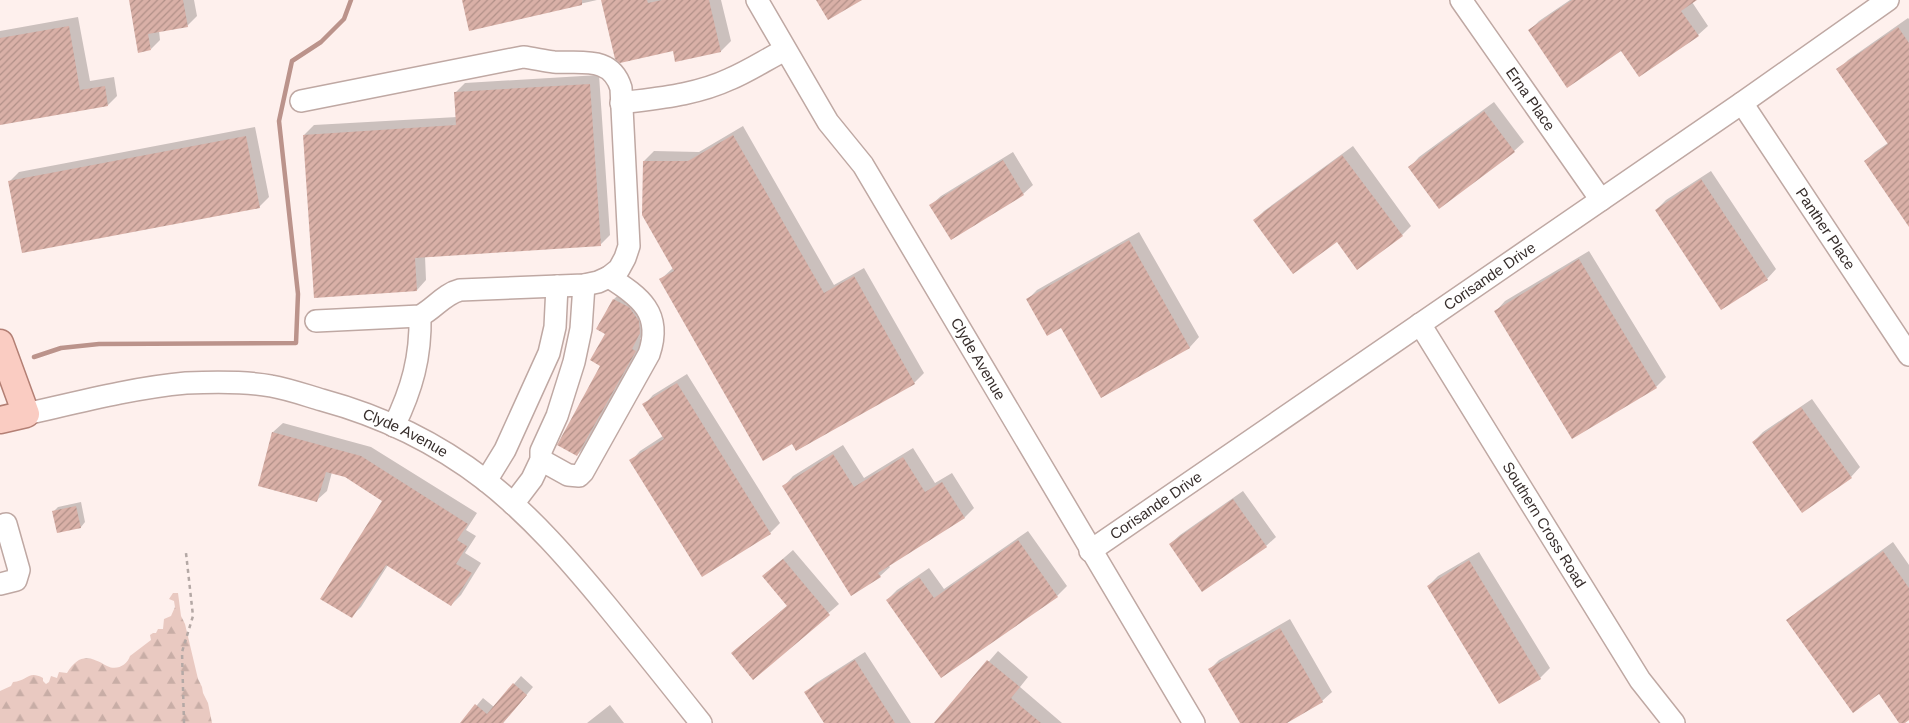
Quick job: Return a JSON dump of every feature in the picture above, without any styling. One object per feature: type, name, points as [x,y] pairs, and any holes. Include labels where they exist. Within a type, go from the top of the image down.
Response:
[{"type":"main road","points":[[0,342],[26,414]]},
{"type":"main road","name":"Clyde Avenue","points":[[0,420],[26,414]]},
{"type":"street","name":"Clyde Avenue","points":[[757,0],[828,122],[863,166],[1090,551],[1194,723]]},
{"type":"street","name":"Erna Place","points":[[1461,0],[1601,200]]},
{"type":"street","name":"Corisande Drive","points":[[1090,551],[1742,103],[1888,0]]},
{"type":"street","points":[[621,103],[701,90],[730,80],[785,50]]},
{"type":"street","points":[[301,100],[523,57],[552,62],[588,61],[597,64],[614,74],[618,81],[621,103],[629,246],[619,269],[609,277],[584,285],[460,290],[453,292],[420,316],[316,321]]},
{"type":"street","name":"Panther Place","points":[[1742,103],[1909,355]]},
{"type":"street","points":[[541,460],[568,475],[579,476],[649,354],[654,331],[652,319],[647,308],[638,298],[609,277]]},
{"type":"street","points":[[513,504],[532,479],[541,460],[541,451],[557,416],[574,362],[581,329],[584,285]]},
{"type":"street","points":[[486,481],[506,450],[549,353],[555,328],[557,286]]},
{"type":"street","points":[[394,426],[406,397],[418,357],[420,316]]},
{"type":"street","name":"Southern Cross Road","points":[[1420,324],[1640,680],[1674,723]]},
{"type":"street","name":"Clyde Avenue","points":[[26,414],[100,396],[145,389],[186,384],[241,384],[271,386],[337,404],[394,426],[437,448],[486,481],[513,504],[550,540],[586,580],[702,723]]},
{"type":"street","points":[[0,526],[6,524],[19,574],[16,580],[0,584]]},
{"type":"path","points":[[184,723],[182,652],[193,616],[186,553]]},
{"type":"green space","points":[[173,593],[178,593],[181,616],[185,624],[198,679],[208,703],[212,723],[0,723],[0,691],[11,686],[13,682],[34,675],[43,678],[46,684],[51,676],[57,678],[59,672],[67,673],[76,662],[85,658],[114,668],[124,664],[130,656],[151,640],[150,635],[156,633],[158,629],[163,629],[164,619],[171,616],[175,607],[174,601],[169,599]]},
{"type":"building","points":[[129,0],[183,0],[188,27],[148,34],[151,50],[138,53]]},
{"type":"building","points":[[462,0],[582,0],[582,5],[469,31]]},
{"type":"building","points":[[601,0],[647,0],[648,3],[662,0],[709,0],[721,52],[675,62],[673,51],[620,63],[615,59]]},
{"type":"building","points":[[816,0],[862,0],[828,20]]},
{"type":"building","points":[[1572,0],[1697,0],[1681,11],[1699,36],[1639,77],[1621,51],[1567,88],[1528,30]]},
{"type":"building","points":[[69,26],[80,90],[105,86],[108,106],[0,125],[0,38]]},
{"type":"building","points":[[1898,27],[1909,43],[1909,227],[1864,161],[1888,144],[1836,69]]},
{"type":"building","points":[[590,84],[601,246],[415,258],[417,291],[314,298],[303,135],[456,125],[454,92]]},
{"type":"building","points":[[1484,111],[1515,152],[1439,209],[1408,167]]},
{"type":"building","points":[[733,135],[824,293],[854,276],[915,384],[796,451],[792,444],[763,461],[659,279],[674,271],[642,215],[643,161],[688,161]]},
{"type":"building","points":[[246,136],[260,208],[22,253],[8,181]]},
{"type":"building","points":[[1342,155],[1403,236],[1357,270],[1337,242],[1293,274],[1253,220]]},
{"type":"building","points":[[1003,160],[1024,195],[951,240],[929,205]]},
{"type":"building","points":[[1701,179],[1768,280],[1721,310],[1655,210]]},
{"type":"building","points":[[1129,240],[1190,348],[1101,398],[1061,328],[1047,336],[1026,299]]},
{"type":"building","points":[[1579,259],[1657,388],[1572,439],[1494,311]]},
{"type":"building","points":[[613,299],[629,307],[639,321],[640,333],[632,349],[636,351],[577,456],[557,445],[600,366],[590,360],[605,334],[596,329]]},
{"type":"building","points":[[677,383],[771,534],[702,577],[629,460],[664,439],[642,404]]},
{"type":"building","points":[[1801,407],[1852,478],[1802,513],[1752,442]]},
{"type":"building","points":[[272,432],[361,456],[468,524],[457,540],[467,546],[456,564],[472,573],[451,606],[386,565],[352,618],[320,599],[382,501],[345,477],[326,472],[317,502],[258,486]]},
{"type":"building","points":[[833,454],[854,487],[903,457],[925,492],[942,482],[965,518],[878,573],[881,577],[851,596],[782,486]]},
{"type":"building","points":[[1233,499],[1267,547],[1202,592],[1169,544]]},
{"type":"building","points":[[76,506],[81,528],[57,533],[52,511]]},
{"type":"building","points":[[1018,540],[1058,597],[941,678],[886,600],[919,577],[934,598]]},
{"type":"building","points":[[1883,551],[1909,588],[1909,720],[1905,723],[1899,723],[1879,694],[1853,713],[1786,620]]},
{"type":"building","points":[[783,559],[830,615],[753,680],[731,653],[787,606],[762,576]]},
{"type":"building","points":[[1469,560],[1541,679],[1499,704],[1427,586]]},
{"type":"building","points":[[1280,628],[1323,702],[1287,723],[1240,723],[1208,669]]},
{"type":"building","points":[[855,660],[895,723],[824,723],[804,692]]},
{"type":"building","points":[[987,660],[1020,687],[1011,698],[1041,723],[934,723]]},
{"type":"building","points":[[513,683],[527,695],[503,723],[460,723],[475,704],[487,714]]},
{"type":"waterway","points":[[34,357],[61,348],[99,344],[296,343],[298,294],[279,121],[292,61],[321,42],[344,19],[351,0]]}]
